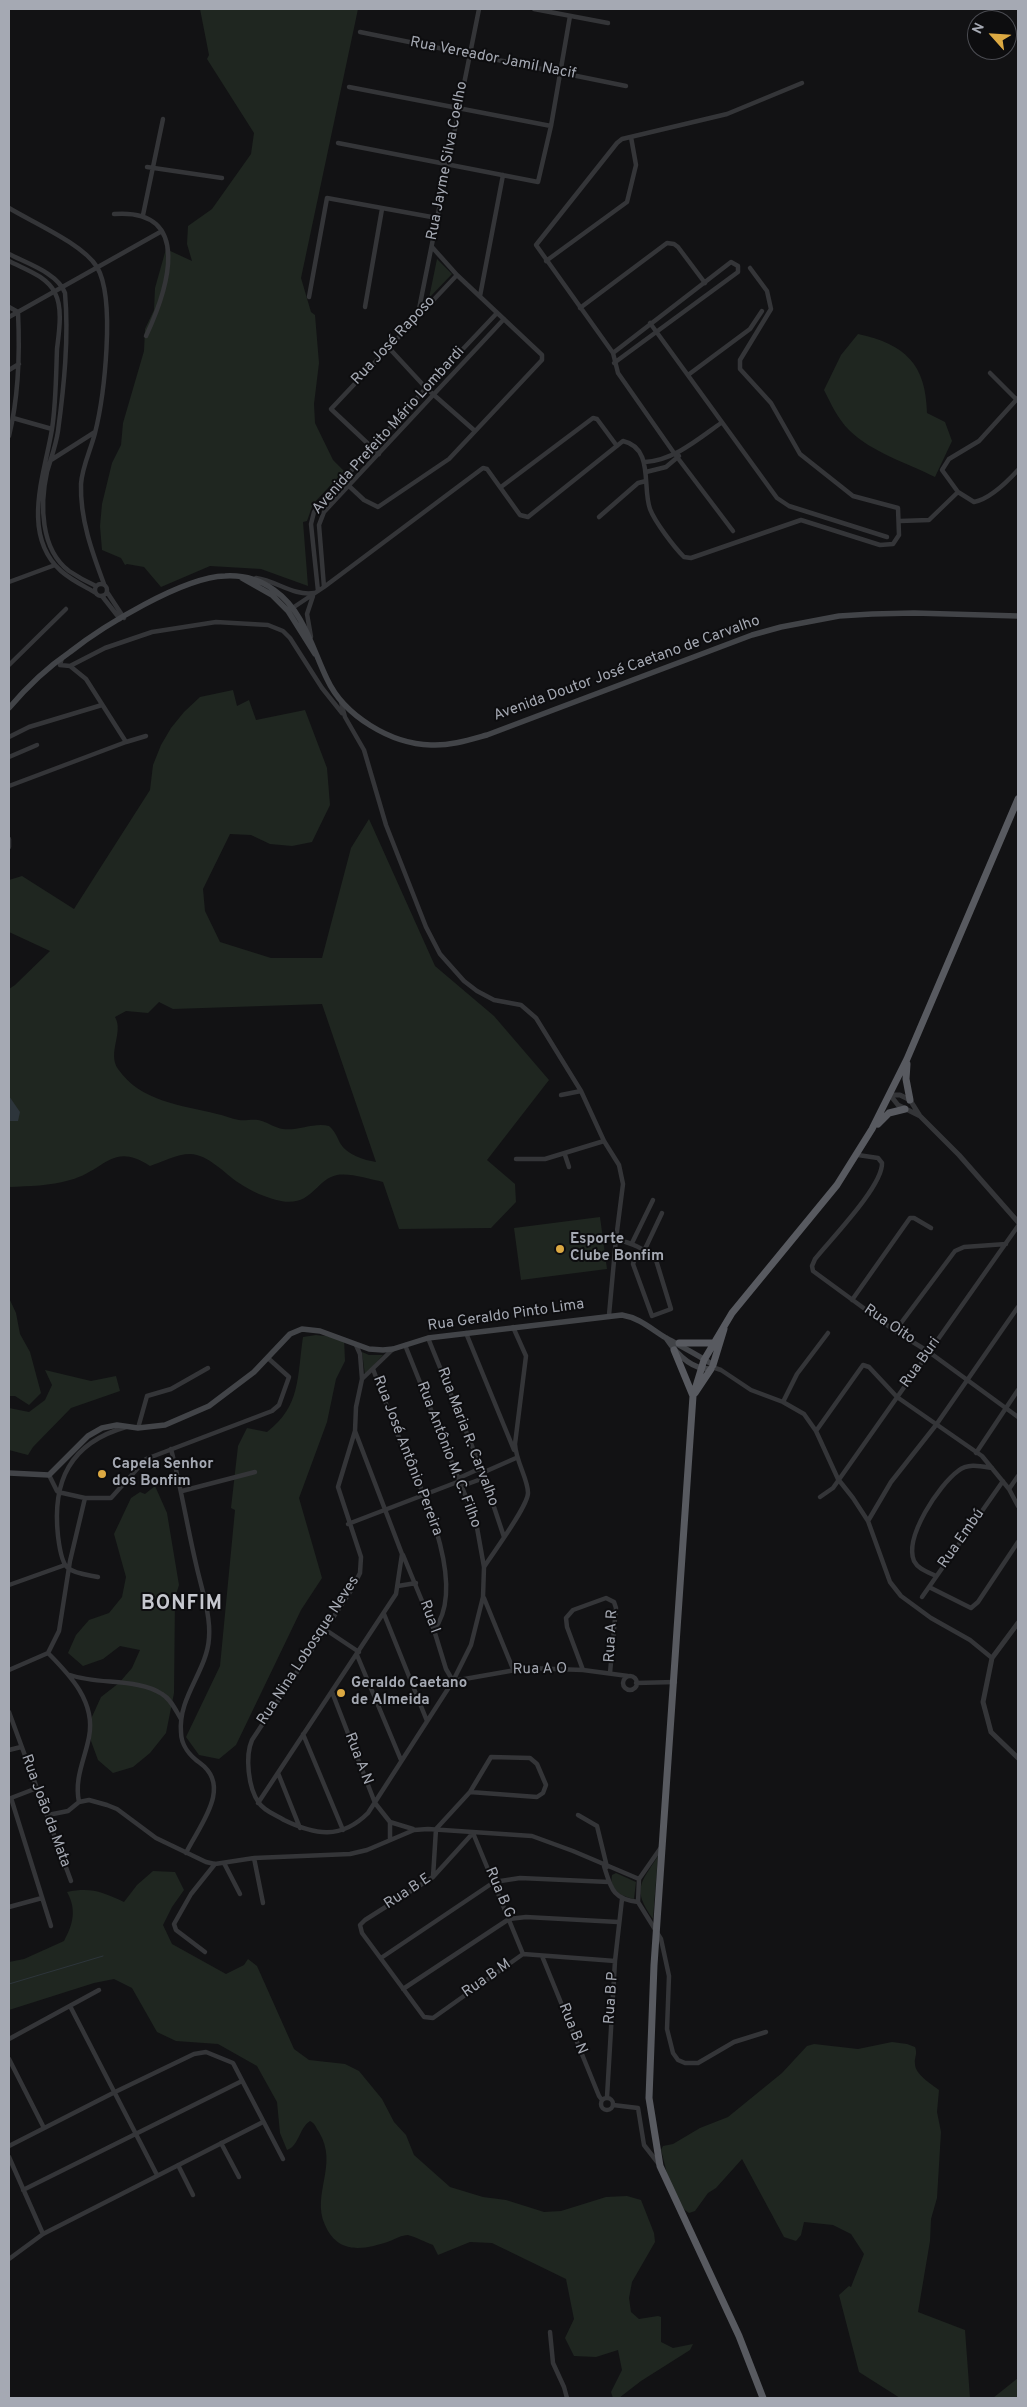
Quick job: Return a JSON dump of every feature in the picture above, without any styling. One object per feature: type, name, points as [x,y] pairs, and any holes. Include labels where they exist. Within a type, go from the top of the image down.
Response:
[{"type":"highway","points":[[763,2398],[739,2336],[660,2166],[648,2098],[656,1930],[694,1396],[704,1360],[725,1324],[826,1198],[858,1154],[872,1129],[907,1059],[1018,799]]},
{"type":"highway","points":[[907,1059],[906,1079],[910,1100]]},
{"type":"highway","points":[[872,1129],[889,1113],[905,1108]]},
{"type":"highway","points":[[694,1396],[712,1367],[725,1324]]},
{"type":"highway","points":[[679,1343],[713,1343]]},
{"type":"highway","points":[[674,1350],[694,1396]]},
{"type":"main road","name":"Avenida Doutor José Caetano de Carvalho","points":[[10,705],[62,658],[122,618],[158,598],[190,584],[224,576],[256,578],[275,590],[291,609],[314,646],[315,654]]},
{"type":"main road","name":"Avenida Doutor José Caetano de Carvalho","points":[[240,577],[272,595],[291,609],[328,682],[341,702],[376,728],[392,736],[431,745],[457,743],[487,735],[742,639],[808,620],[914,613],[988,615]]},
{"type":"main road","points":[[988,615],[1018,616]]},
{"type":"main road","points":[[988,615],[1018,621]]},
{"type":"main road","name":"Rua Geraldo Pinto Lima","points":[[269,1359],[290,1334],[302,1329],[314,1329],[369,1349],[393,1349],[428,1338],[609,1315],[635,1318],[666,1338]]},
{"type":"main road","points":[[666,1338],[679,1343],[712,1367]]},
{"type":"main road","points":[[666,1338],[674,1350],[689,1363],[701,1369],[712,1367]]},
{"type":"main road","points":[[9,1473],[49,1475],[94,1432],[108,1426],[138,1428],[164,1425],[198,1411],[254,1372],[269,1359]]},
{"type":"street","name":"Rua Jayme Silva Coelho","points":[[418,314],[458,106],[479,9]]},
{"type":"street","points":[[534,9],[608,23]]},
{"type":"street","points":[[338,143],[448,163],[534,183],[540,180],[552,126],[570,16]]},
{"type":"street","name":"Rua Vereador Jamil Nacif","points":[[360,32],[626,86]]},
{"type":"street","points":[[733,531],[674,453],[618,373],[612,353],[536,248],[537,241],[617,143],[631,137],[727,114],[802,83]]},
{"type":"street","points":[[349,87],[458,106],[552,126]]},
{"type":"street","points":[[143,215],[163,119]]},
{"type":"street","points":[[546,261],[627,202],[636,165],[631,137]]},
{"type":"street","points":[[147,167],[222,178]]},
{"type":"street","points":[[480,296],[503,175]]},
{"type":"street","points":[[308,297],[327,198],[437,218]]},
{"type":"street","points":[[9,208],[72,245],[97,267],[105,295],[104,377],[95,432],[81,482],[82,514],[107,592],[122,618]]},
{"type":"street","points":[[365,307],[382,209]]},
{"type":"street","points":[[114,214],[143,215],[155,222],[167,237],[169,246],[165,276],[158,304],[146,336]]},
{"type":"street","points":[[9,318],[162,231]]},
{"type":"street","points":[[580,308],[666,243],[674,244],[678,248],[705,283]]},
{"type":"street","points":[[349,486],[364,500],[378,508],[449,459],[542,360],[542,355],[457,275],[432,247]]},
{"type":"street","points":[[9,254],[46,274],[63,288],[66,305],[63,378],[58,432],[43,495],[43,509],[51,547],[58,560],[68,570],[96,586],[104,584]]},
{"type":"street","points":[[9,261],[39,276],[55,292],[59,322],[52,429],[38,492],[42,536],[47,553],[67,576],[102,596],[122,618]]},
{"type":"street","points":[[612,353],[732,262],[738,266],[738,272],[614,363]]},
{"type":"street","points":[[291,609],[324,587],[483,468],[487,468],[520,515],[528,518],[623,441],[630,443],[640,452],[645,462],[651,512],[682,555],[688,558],[801,520],[880,545],[893,544],[898,538],[900,521],[898,508],[853,496],[800,454],[771,403],[740,369],[740,360],[771,309],[767,291],[750,268]]},
{"type":"street","name":"Rua José Raposo","points":[[370,448],[331,411],[332,407],[418,314],[457,275]]},
{"type":"street","points":[[9,307],[18,312]]},
{"type":"street","points":[[688,375],[750,329],[762,311]]},
{"type":"street","points":[[9,436],[13,418],[20,349],[18,312]]},
{"type":"street","name":"Avenida Prefeito Mário Lombardi","points":[[317,592],[311,524],[314,512],[370,448],[498,313]]},
{"type":"street","name":"Avenida Prefeito Mário Lombardi","points":[[324,587],[319,525],[324,512],[504,319]]},
{"type":"street","points":[[650,324],[781,502],[887,537]]},
{"type":"street","points":[[388,348],[426,388],[475,431]]},
{"type":"street","points":[[9,370],[18,364]]},
{"type":"street","points":[[990,374],[1018,399],[979,441],[945,462],[943,473],[958,492],[968,500],[977,502],[1008,481],[1018,470]]},
{"type":"street","points":[[13,418],[52,429]]},
{"type":"street","points":[[501,487],[593,418],[596,419],[617,446]]},
{"type":"street","points":[[645,462],[657,461],[680,452],[721,423]]},
{"type":"street","points":[[51,460],[95,432]]},
{"type":"street","points":[[370,448],[379,454]]},
{"type":"street","points":[[646,472],[657,470],[678,458],[680,452]]},
{"type":"street","points":[[599,517],[638,483],[646,481]]},
{"type":"street","points":[[900,521],[929,520],[958,492]]},
{"type":"street","points":[[311,524],[319,525]]},
{"type":"street","points":[[9,581],[56,565]]},
{"type":"street","points":[[256,578],[270,581],[297,593],[317,592]]},
{"type":"street","points":[[96,586],[96,593]]},
{"type":"street","points":[[102,596],[107,592]]},
{"type":"street","points":[[307,614],[317,592]]},
{"type":"street","points":[[297,593],[303,602],[307,614],[314,646]]},
{"type":"street","points":[[9,664],[66,609]]},
{"type":"street","points":[[62,658],[60,665],[70,666],[105,648],[152,632],[216,622],[268,625],[283,630],[290,638],[322,688],[344,716],[364,750],[386,826],[426,927],[440,954],[464,981],[478,991],[494,1000],[521,1005],[536,1018],[581,1091],[604,1141],[619,1165],[623,1184],[609,1315]]},
{"type":"street","points":[[70,666],[86,679],[126,742]]},
{"type":"street","points":[[341,702],[344,716]]},
{"type":"street","points":[[9,737],[29,727],[102,706]]},
{"type":"street","points":[[9,786],[146,736]]},
{"type":"street","points":[[9,757],[37,745]]},
{"type":"street","points":[[9,839],[9,846]]},
{"type":"street","points":[[561,1095],[581,1091]]},
{"type":"street","points":[[890,1095],[900,1095],[910,1100],[920,1116],[959,1155],[1018,1222]]},
{"type":"street","points":[[890,1095],[898,1105],[920,1116]]},
{"type":"street","points":[[905,1108],[910,1100]]},
{"type":"street","points":[[516,1159],[546,1159],[604,1141]]},
{"type":"street","points":[[565,1154],[569,1167]]},
{"type":"street","name":"Rua Oito","points":[[858,1154],[880,1159],[882,1170],[863,1204],[838,1230],[812,1266],[815,1274],[895,1331],[929,1352],[1018,1417]]},
{"type":"street","points":[[632,1244],[653,1200]]},
{"type":"street","points":[[616,1238],[632,1244],[644,1251],[656,1260],[671,1309],[652,1316],[633,1264],[644,1251],[662,1213]]},
{"type":"street","points":[[852,1300],[910,1218],[916,1219],[931,1228]]},
{"type":"street","name":"Rua Buri","points":[[820,1497],[832,1488],[1018,1226]]},
{"type":"street","points":[[895,1331],[955,1251],[964,1247],[1006,1244]]},
{"type":"street","points":[[868,1521],[891,1482],[936,1425],[1018,1307]]},
{"type":"street","points":[[513,1327],[526,1356],[516,1456]]},
{"type":"street","points":[[466,1333],[527,1487],[527,1499],[484,1566]]},
{"type":"street","points":[[783,1402],[797,1374],[828,1333]]},
{"type":"street","name":"Rua Maria R. Carvalho","points":[[428,1338],[482,1473],[504,1537]]},
{"type":"street","name":"Rua Nina Lobosque Neves","points":[[258,1803],[248,1767],[249,1747],[352,1590],[362,1566],[338,1487],[355,1431],[356,1407],[362,1379],[360,1354],[356,1345]]},
{"type":"street","name":"Rua Antônio M. C. Filho","points":[[343,1830],[359,1821],[375,1803],[453,1681],[471,1645],[483,1597],[484,1566],[476,1522],[405,1345]]},
{"type":"street","points":[[362,1379],[393,1349]]},
{"type":"street","points":[[49,1475],[58,1492],[85,1498],[111,1498],[142,1462],[264,1414],[279,1406],[289,1376],[269,1359]]},
{"type":"street","points":[[816,1431],[863,1366],[869,1367],[897,1397],[986,1460],[1009,1489],[1018,1506]]},
{"type":"street","points":[[712,1367],[721,1370],[751,1390],[783,1402],[804,1414],[816,1431],[838,1479],[868,1521],[890,1582],[901,1596],[931,1618],[970,1640],[992,1658]]},
{"type":"street","points":[[138,1428],[147,1396],[171,1389],[208,1368]]},
{"type":"street","name":"Rua José Antônio Pereira","points":[[373,1368],[424,1495],[442,1552],[446,1587],[443,1608],[438,1625],[434,1630]]},
{"type":"street","points":[[976,1453],[1018,1390]]},
{"type":"street","points":[[98,1577],[69,1569],[65,1564],[56,1514],[58,1492],[68,1468],[88,1445],[107,1433],[127,1427]]},
{"type":"street","name":"Rua I","points":[[355,1431],[402,1554],[416,1583],[434,1630],[446,1669],[453,1681]]},
{"type":"street","points":[[171,1449],[182,1491],[210,1639],[184,1706],[181,1719],[181,1733],[188,1751],[210,1772],[214,1781],[212,1804],[186,1853]]},
{"type":"street","points":[[348,1524],[460,1482],[516,1456]]},
{"type":"street","points":[[936,1576],[920,1568],[915,1563],[913,1555],[915,1535],[921,1520],[942,1487],[959,1470],[977,1465],[992,1468]]},
{"type":"street","points":[[182,1491],[255,1472]]},
{"type":"street","points":[[460,1482],[482,1473]]},
{"type":"street","points":[[1009,1489],[1018,1476]]},
{"type":"street","name":"Rua Embú","points":[[922,1597],[1003,1481]]},
{"type":"street","points":[[9,1670],[48,1653],[59,1630],[69,1569],[85,1498]]},
{"type":"street","points":[[929,1587],[971,1608],[978,1602],[1018,1542]]},
{"type":"street","points":[[303,1734],[343,1830],[317,1833],[300,1828],[270,1813],[258,1803],[303,1734],[384,1614],[396,1594],[402,1554]]},
{"type":"street","points":[[9,1586],[65,1564]]},
{"type":"street","points":[[398,1586],[416,1583]]},
{"type":"street","points":[[483,1597],[513,1669]]},
{"type":"street","name":"Rua A R","points":[[583,1670],[566,1620],[568,1614],[573,1610],[604,1598],[612,1600],[616,1608],[610,1673]]},
{"type":"street","points":[[480,1615],[490,1613]]},
{"type":"street","points":[[384,1614],[427,1721]]},
{"type":"street","points":[[1018,1623],[992,1658],[983,1702],[991,1732],[1018,1758]]},
{"type":"street","points":[[326,1630],[358,1653],[401,1760]]},
{"type":"street","points":[[48,1653],[69,1674],[84,1699],[90,1731],[77,1787],[79,1802]]},
{"type":"street","name":"Rua A O","points":[[453,1681],[526,1668],[583,1670],[628,1676]]},
{"type":"street","points":[[69,1674],[85,1680],[111,1681],[152,1689],[168,1699],[181,1719]]},
{"type":"street","points":[[617,1674],[625,1687],[629,1689],[634,1688],[636,1683]]},
{"type":"street","points":[[623,1682],[628,1676],[634,1678],[636,1683]]},
{"type":"street","points":[[79,1689],[85,1680]]},
{"type":"street","points":[[636,1683],[675,1682]]},
{"type":"street","name":"Rua A N","points":[[332,1692],[375,1803],[390,1822]]},
{"type":"street","name":"Rua João da Mata","points":[[9,1712],[71,1881]]},
{"type":"street","points":[[9,1750],[21,1747]]},
{"type":"street","points":[[433,1877],[436,1829],[470,1792],[491,1757],[527,1757],[538,1764],[546,1785],[543,1793],[533,1798],[470,1792]]},
{"type":"street","points":[[278,1774],[300,1828]]},
{"type":"street","points":[[37,1788],[10,1798],[51,1926]]},
{"type":"street","points":[[48,1815],[68,1812],[79,1802],[89,1800],[117,1809],[156,1838],[186,1853],[215,1864],[254,1858],[350,1854],[414,1830],[436,1829],[532,1836],[639,1879]]},
{"type":"street","points":[[578,1815],[597,1826],[609,1882],[616,1896],[638,1902]]},
{"type":"street","points":[[390,1839],[390,1822],[414,1830]]},
{"type":"street","name":"Rua B E","points":[[381,1958],[362,1934],[360,1925],[433,1877],[473,1833]]},
{"type":"street","name":"Rua B G","points":[[473,1833],[523,1954]]},
{"type":"street","points":[[662,1845],[639,1879],[638,1902],[661,1938],[669,1976],[667,2029],[673,2053],[678,2060],[685,2063],[698,2063],[734,2042],[766,2032]]},
{"type":"street","points":[[254,1858],[262,1902]]},
{"type":"street","points":[[224,1863],[240,1894]]},
{"type":"street","points":[[205,1952],[176,1930],[174,1924],[191,1894],[215,1864]]},
{"type":"street","points":[[609,1882],[520,1878],[494,1882],[381,1958],[403,1989],[509,1918],[526,1917],[618,1922]]},
{"type":"street","points":[[9,1907],[42,1898]]},
{"type":"street","name":"Rua B P","points":[[604,2099],[618,1922],[622,1899]]},
{"type":"street","name":"Rua B M","points":[[403,1989],[424,2017],[433,2018],[523,1954],[615,1961]]},
{"type":"street","name":"Rua B N","points":[[542,1956],[599,2096],[604,2099]]},
{"type":"street","points":[[9,2038],[99,1990]]},
{"type":"street","points":[[70,2006],[157,2175]]},
{"type":"street","points":[[9,2146],[114,2092],[194,2054],[206,2052],[232,2063],[283,2160]]},
{"type":"street","points":[[9,2059],[44,2128]]},
{"type":"street","points":[[23,2190],[242,2081]]},
{"type":"street","points":[[604,2099],[611,2099],[613,2105],[610,2109],[603,2108],[601,2104],[604,2099]]},
{"type":"street","points":[[613,2105],[638,2108],[644,2145],[660,2166]]},
{"type":"street","points":[[9,2259],[42,2234],[263,2122]]},
{"type":"street","points":[[221,2143],[239,2177]]},
{"type":"street","points":[[9,2157],[42,2234]]},
{"type":"street","points":[[178,2165],[193,2195]]},
{"type":"street","points":[[550,2332],[553,2363],[567,2398]]},
{"type":"shaded area","points":[[200,9],[358,9],[301,278],[311,312],[315,315],[319,363],[314,404],[315,423],[333,460],[344,471],[313,504],[307,521],[303,522],[308,586],[261,569],[210,566],[161,587],[144,567],[125,565],[121,558],[102,550],[100,526],[102,504],[112,463],[121,445],[123,423],[144,351],[145,329],[154,310],[155,288],[166,249],[192,261],[187,244],[188,226],[212,209],[251,154],[254,133],[207,59],[209,55]]},
{"type":"shaded area","points":[[437,259],[452,274],[429,298]]},
{"type":"shaded area","points":[[858,334],[874,338],[900,350],[917,369],[926,396],[927,413],[945,422],[952,441],[935,477],[868,445],[849,430],[832,406],[824,390],[841,355]]},
{"type":"shaded area","points":[[233,690],[237,706],[249,700],[256,720],[305,710],[327,768],[330,805],[312,842],[292,846],[270,844],[251,835],[230,834],[203,889],[205,911],[220,942],[271,958],[322,958],[351,848],[369,819],[435,966],[494,1016],[549,1080],[487,1160],[515,1184],[516,1202],[491,1228],[399,1229],[383,1182],[354,1176],[337,1175],[330,1178],[300,1200],[291,1202],[275,1200],[244,1186],[203,1157],[190,1154],[150,1166],[126,1156],[117,1157],[82,1176],[70,1180],[47,1185],[9,1187],[9,989],[50,951],[9,932],[9,880],[22,876],[74,909],[150,790],[153,765],[161,745],[171,728],[200,697]],"holes":[[[159,1002],[173,1009],[322,1004],[376,1162],[361,1158],[347,1151],[329,1126],[318,1125],[295,1129],[280,1128],[259,1120],[236,1119],[176,1105],[138,1089],[127,1080],[115,1063],[114,1056],[118,1029],[115,1017],[126,1011],[148,1013]]]},
{"type":"shaded area","points":[[9,1096],[20,1112],[18,1121],[9,1121]]},
{"type":"shaded area","name":"Esporte Clube Bonfim","points":[[600,1217],[607,1269],[521,1280],[514,1228]]},
{"type":"shaded area","points":[[9,1298],[16,1313],[20,1334],[30,1352],[41,1393],[29,1405],[15,1396],[9,1396]]},
{"type":"shaded area","points":[[316,1335],[344,1338],[345,1361],[336,1379],[327,1422],[299,1498],[322,1578],[301,1610],[236,1745],[219,1759],[199,1755],[186,1737],[220,1666],[235,1510],[231,1508],[238,1446],[247,1428],[267,1432],[286,1412],[296,1390],[303,1337]]},
{"type":"shaded area","points":[[362,1352],[369,1355],[383,1355],[365,1375]]},
{"type":"shaded area","points":[[45,1370],[91,1381],[116,1376],[120,1391],[71,1408],[33,1447],[28,1455],[9,1450],[9,1408],[29,1412],[45,1400],[52,1385]]},
{"type":"shaded area","points":[[155,1486],[167,1513],[179,1585],[175,1598],[174,1693],[166,1733],[150,1753],[133,1767],[113,1773],[98,1760],[91,1741],[91,1719],[101,1697],[119,1683],[132,1668],[140,1650],[120,1646],[103,1659],[83,1666],[68,1653],[76,1635],[89,1620],[109,1613],[122,1597],[126,1577],[114,1534],[131,1498],[140,1492],[145,1494]]},
{"type":"shaded area","points":[[658,1856],[653,1919],[642,1900],[641,1887],[643,1880]]},
{"type":"shaded area","points":[[153,1871],[175,1872],[184,1890],[172,1907],[163,1925],[172,1944],[226,1974],[244,1965],[248,1959],[257,1966],[294,2049],[309,2060],[345,2064],[359,2071],[382,2099],[394,2122],[406,2135],[414,2155],[450,2187],[483,2197],[506,2200],[544,2212],[561,2211],[606,2197],[627,2196],[641,2200],[654,2233],[655,2242],[632,2282],[629,2298],[631,2312],[639,2319],[661,2317],[661,2342],[673,2348],[693,2344],[690,2350],[641,2381],[619,2398],[613,2398],[611,2392],[622,2370],[618,2350],[596,2357],[574,2356],[565,2338],[574,2319],[566,2279],[492,2243],[470,2242],[438,2255],[433,2245],[408,2235],[371,2247],[353,2248],[344,2246],[330,2235],[322,2213],[321,2202],[326,2156],[319,2132],[310,2121],[303,2128],[294,2145],[287,2150],[280,2133],[277,2102],[257,2066],[218,2044],[176,2041],[157,2032],[132,1988],[114,1979],[94,1983],[9,2010],[9,1962],[24,1959],[64,1941],[73,1917],[72,1905],[67,1892],[96,1891],[124,1902],[137,1885]]},
{"type":"shaded area","points":[[616,1873],[636,1882],[634,1899],[621,1894],[614,1888],[612,1885],[612,1875]]},
{"type":"shaded area","points":[[892,2042],[915,2047],[916,2068],[924,2078],[939,2090],[937,2112],[941,2132],[937,2198],[931,2219],[930,2241],[918,2312],[965,2330],[970,2398],[900,2398],[859,2372],[839,2295],[849,2286],[851,2287],[864,2254],[851,2234],[833,2225],[804,2222],[801,2235],[796,2241],[784,2237],[742,2159],[716,2188],[708,2193],[695,2211],[689,2213],[677,2201],[673,2193],[661,2150],[663,2146],[673,2144],[700,2128],[728,2117],[782,2073],[807,2046],[814,2044],[858,2049]]},
{"type":"shaded area","points":[[1018,2378],[1018,2398],[993,2398]]},
{"type":"waterway","points":[[9,1984],[103,1956]]},
{"type":"place","name":"Esporte Clube Bonfim","points":[[560,1249]]},
{"type":"place","name":"Capela Senhor dos Bonfim","points":[[102,1474]]},
{"type":"place","name":"Geraldo Caetano de Almeida","points":[[341,1693]]},
{"type":"district","name":"BONFIM","points":[[182,1605]]}]
